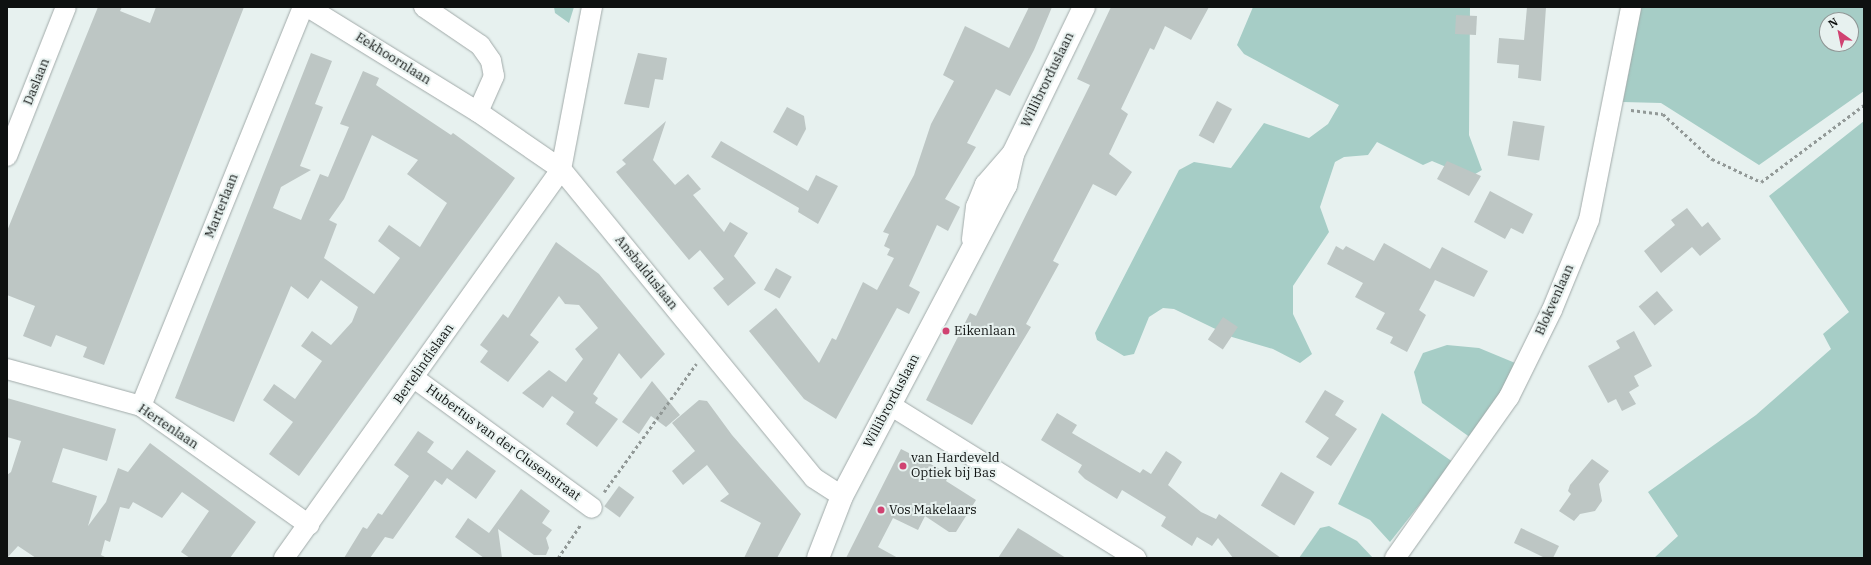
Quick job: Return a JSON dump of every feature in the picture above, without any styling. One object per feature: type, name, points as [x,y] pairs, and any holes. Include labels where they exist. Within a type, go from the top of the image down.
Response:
[{"type":"main road","name":"Willibrorduslaan","points":[[818,558],[842,496],[972,246],[1006,185],[1013,154],[1084,7]]},
{"type":"street","name":"Daslaan","points":[[7,156],[66,7]]},
{"type":"street","name":"Marterlaan","points":[[141,406],[303,7]]},
{"type":"street","name":"Eekhoornlaan","points":[[308,7],[478,112],[561,169]]},
{"type":"street","points":[[424,7],[480,45],[491,61],[494,76],[478,112]]},
{"type":"street","points":[[561,169],[592,7]]},
{"type":"street","name":"Blokvenlaan","points":[[1395,558],[1509,397],[1552,310],[1589,220],[1607,140],[1610,107],[1631,7]]},
{"type":"street","name":"Ansbalduslaan","points":[[561,169],[814,478],[842,496]]},
{"type":"street","name":"Bertelindislaan","points":[[284,558],[414,378],[561,169]]},
{"type":"street","name":"Hertenlaan","points":[[7,369],[141,406],[308,525]]},
{"type":"street","name":"Hubertus van der Clusenstraat","points":[[414,378],[592,508]]},
{"type":"street","points":[[890,405],[1136,558]]},
{"type":"path","points":[[1610,107],[1663,114],[1712,159],[1761,182],[1864,106]]},
{"type":"path","points":[[558,558],[592,508],[708,348]]},
{"type":"green space","points":[[554,7],[574,7],[569,23],[555,13]]},
{"type":"green space","points":[[1253,7],[1470,7],[1469,135],[1482,170],[1470,177],[1432,161],[1423,165],[1377,142],[1368,155],[1344,157],[1335,162],[1320,207],[1329,232],[1293,286],[1293,314],[1312,354],[1300,363],[1273,349],[1232,337],[1174,309],[1163,308],[1149,317],[1134,354],[1124,356],[1097,340],[1095,333],[1179,170],[1194,162],[1231,168],[1264,123],[1309,138],[1328,124],[1339,105],[1244,54],[1237,45]]},
{"type":"green space","points":[[1641,7],[1864,7],[1864,91],[1759,165],[1661,103],[1623,102]]},
{"type":"green space","points":[[1864,121],[1864,558],[1654,558],[1678,536],[1648,492],[1756,415],[1831,349],[1823,334],[1849,312],[1769,196]]},
{"type":"green space","points":[[1447,345],[1479,348],[1520,365],[1471,438],[1422,403],[1414,372],[1423,353]]},
{"type":"green space","points":[[1382,413],[1453,462],[1390,542],[1370,520],[1338,504]]},
{"type":"green space","points":[[1329,526],[1357,541],[1373,558],[1299,558],[1320,528]]},
{"type":"building","points":[[98,7],[122,7],[120,11],[150,23],[156,7],[244,7],[104,365],[83,357],[87,347],[56,335],[51,347],[23,336],[35,306],[7,295],[7,231]]},
{"type":"building","points":[[1029,7],[1052,7],[1034,50],[1010,96],[996,89],[967,143],[976,147],[945,199],[960,207],[948,231],[937,225],[909,286],[920,292],[909,314],[897,308],[836,419],[804,399],[749,331],[776,308],[819,363],[832,338],[836,340],[863,282],[877,290],[894,258],[887,255],[890,249],[884,246],[889,234],[883,232],[914,175],[931,124],[954,81],[943,75],[965,26],[1009,48]]},
{"type":"building","points":[[1111,7],[1209,7],[1191,40],[1165,26],[1154,50],[1150,48],[1121,109],[1128,114],[1109,154],[1132,172],[1116,196],[1093,184],[1053,261],[1059,264],[1026,324],[1031,327],[972,425],[926,400],[970,313],[976,316],[1090,85],[1077,79]]},
{"type":"building","points":[[1527,7],[1546,7],[1541,81],[1518,78],[1519,65],[1497,63],[1499,38],[1524,40]]},
{"type":"building","points":[[1456,15],[1477,16],[1476,35],[1455,34]]},
{"type":"building","points":[[311,53],[332,61],[315,104],[323,107],[300,166],[311,170],[281,187],[273,208],[301,220],[320,174],[328,177],[349,127],[340,124],[363,71],[379,78],[376,85],[451,135],[453,133],[515,178],[299,476],[269,454],[293,422],[263,400],[274,384],[295,399],[322,361],[301,346],[312,331],[331,345],[352,322],[358,307],[321,280],[308,299],[291,286],[234,422],[175,398]],"holes":[[[372,135],[418,160],[407,174],[447,203],[420,247],[389,225],[378,241],[400,258],[374,294],[324,258],[337,224],[329,220],[344,199]]]},
{"type":"building","points":[[638,53],[667,58],[663,80],[655,79],[649,108],[624,104]]},
{"type":"building","points":[[1217,101],[1232,109],[1214,143],[1199,135]]},
{"type":"building","points":[[787,107],[804,116],[806,129],[797,146],[773,132]]},
{"type":"building","points":[[666,121],[653,160],[675,185],[688,174],[701,189],[693,195],[724,232],[730,222],[748,233],[734,256],[756,283],[728,306],[713,288],[724,279],[700,250],[689,260],[616,172],[626,164],[622,160]]},
{"type":"building","points":[[1513,121],[1545,126],[1539,161],[1508,156]]},
{"type":"building","points":[[721,141],[808,191],[816,175],[838,186],[818,224],[798,212],[799,208],[711,157]]},
{"type":"building","points":[[1447,161],[1481,176],[1469,196],[1437,179]]},
{"type":"building","points":[[1490,191],[1533,214],[1523,234],[1511,228],[1505,239],[1474,222]]},
{"type":"building","points":[[1687,208],[1702,227],[1708,222],[1721,239],[1700,256],[1692,247],[1661,273],[1644,251],[1675,225],[1671,220]]},
{"type":"building","points":[[556,242],[599,274],[665,354],[641,379],[619,353],[593,394],[598,398],[595,403],[618,419],[597,447],[566,424],[574,412],[552,396],[543,408],[522,393],[549,370],[566,382],[583,359],[575,349],[598,328],[579,305],[565,304],[559,296],[530,335],[539,342],[508,382],[480,362],[488,351],[480,345],[503,314],[508,318]]},
{"type":"building","points":[[1384,243],[1430,269],[1442,247],[1488,271],[1474,297],[1435,280],[1419,310],[1426,315],[1407,352],[1390,343],[1393,337],[1376,329],[1385,313],[1355,297],[1363,283],[1327,264],[1336,246],[1343,250],[1346,246],[1374,261]]},
{"type":"building","points":[[776,268],[792,277],[780,299],[764,290]]},
{"type":"building","points":[[1657,291],[1673,310],[1655,326],[1639,306]]},
{"type":"building","points":[[1223,317],[1238,327],[1223,349],[1208,339]]},
{"type":"building","points":[[1634,331],[1652,366],[1634,376],[1639,386],[1629,392],[1636,404],[1622,411],[1616,399],[1608,403],[1588,366],[1620,348],[1616,341]]},
{"type":"building","points":[[652,381],[680,415],[666,427],[651,416],[639,434],[622,422]]},
{"type":"building","points":[[1325,390],[1344,401],[1335,415],[1357,429],[1331,466],[1316,457],[1329,438],[1305,422]]},
{"type":"building","points":[[7,398],[116,429],[107,461],[63,448],[52,482],[97,496],[88,526],[106,502],[118,468],[128,472],[150,443],[256,522],[230,558],[190,558],[181,552],[209,511],[182,492],[162,518],[133,502],[129,509],[120,507],[110,542],[105,540],[101,555],[107,558],[36,558],[18,546],[7,558],[7,475],[11,472],[21,441],[7,437]]},
{"type":"building","points":[[699,400],[707,401],[732,435],[801,514],[777,558],[744,558],[761,523],[720,501],[729,494],[707,465],[683,485],[672,471],[695,451],[672,423]]},
{"type":"building","points":[[1057,413],[1077,425],[1072,433],[1140,473],[1143,469],[1151,474],[1166,451],[1174,456],[1182,462],[1168,485],[1201,512],[1216,519],[1219,514],[1281,558],[1233,558],[1218,538],[1212,546],[1197,537],[1192,546],[1161,526],[1166,517],[1122,490],[1117,499],[1085,479],[1078,472],[1082,465],[1041,440]]},
{"type":"building","points":[[418,431],[434,442],[427,452],[452,470],[467,450],[496,471],[476,499],[447,478],[442,485],[435,480],[393,539],[385,537],[370,558],[344,558],[363,527],[367,529],[378,513],[382,515],[409,476],[394,465]]},
{"type":"building","points":[[901,449],[950,474],[946,481],[976,500],[956,532],[949,532],[925,516],[918,530],[893,518],[878,547],[898,558],[846,558]]},
{"type":"building","points":[[1592,459],[1609,471],[1599,484],[1602,501],[1595,511],[1580,514],[1574,521],[1559,511],[1571,494],[1568,491],[1570,485]]},
{"type":"building","points":[[1281,472],[1314,492],[1294,526],[1261,505]]},
{"type":"building","points":[[619,486],[634,497],[620,517],[604,506]]},
{"type":"building","points":[[521,489],[550,511],[542,523],[552,530],[546,538],[549,548],[546,555],[534,555],[498,529],[502,558],[484,558],[455,537],[468,518],[489,533]]},
{"type":"building","points":[[1018,528],[1028,534],[1066,558],[998,558]]},
{"type":"building","points":[[1521,528],[1559,546],[1553,558],[1545,558],[1514,543]]},
{"type":"place","name":"Eikenlaan","points":[[946,331]]},
{"type":"place","name":"van Hardeveld Optiek bij Bas","points":[[903,466]]},
{"type":"place","name":"Vos Makelaars","points":[[881,510]]}]
